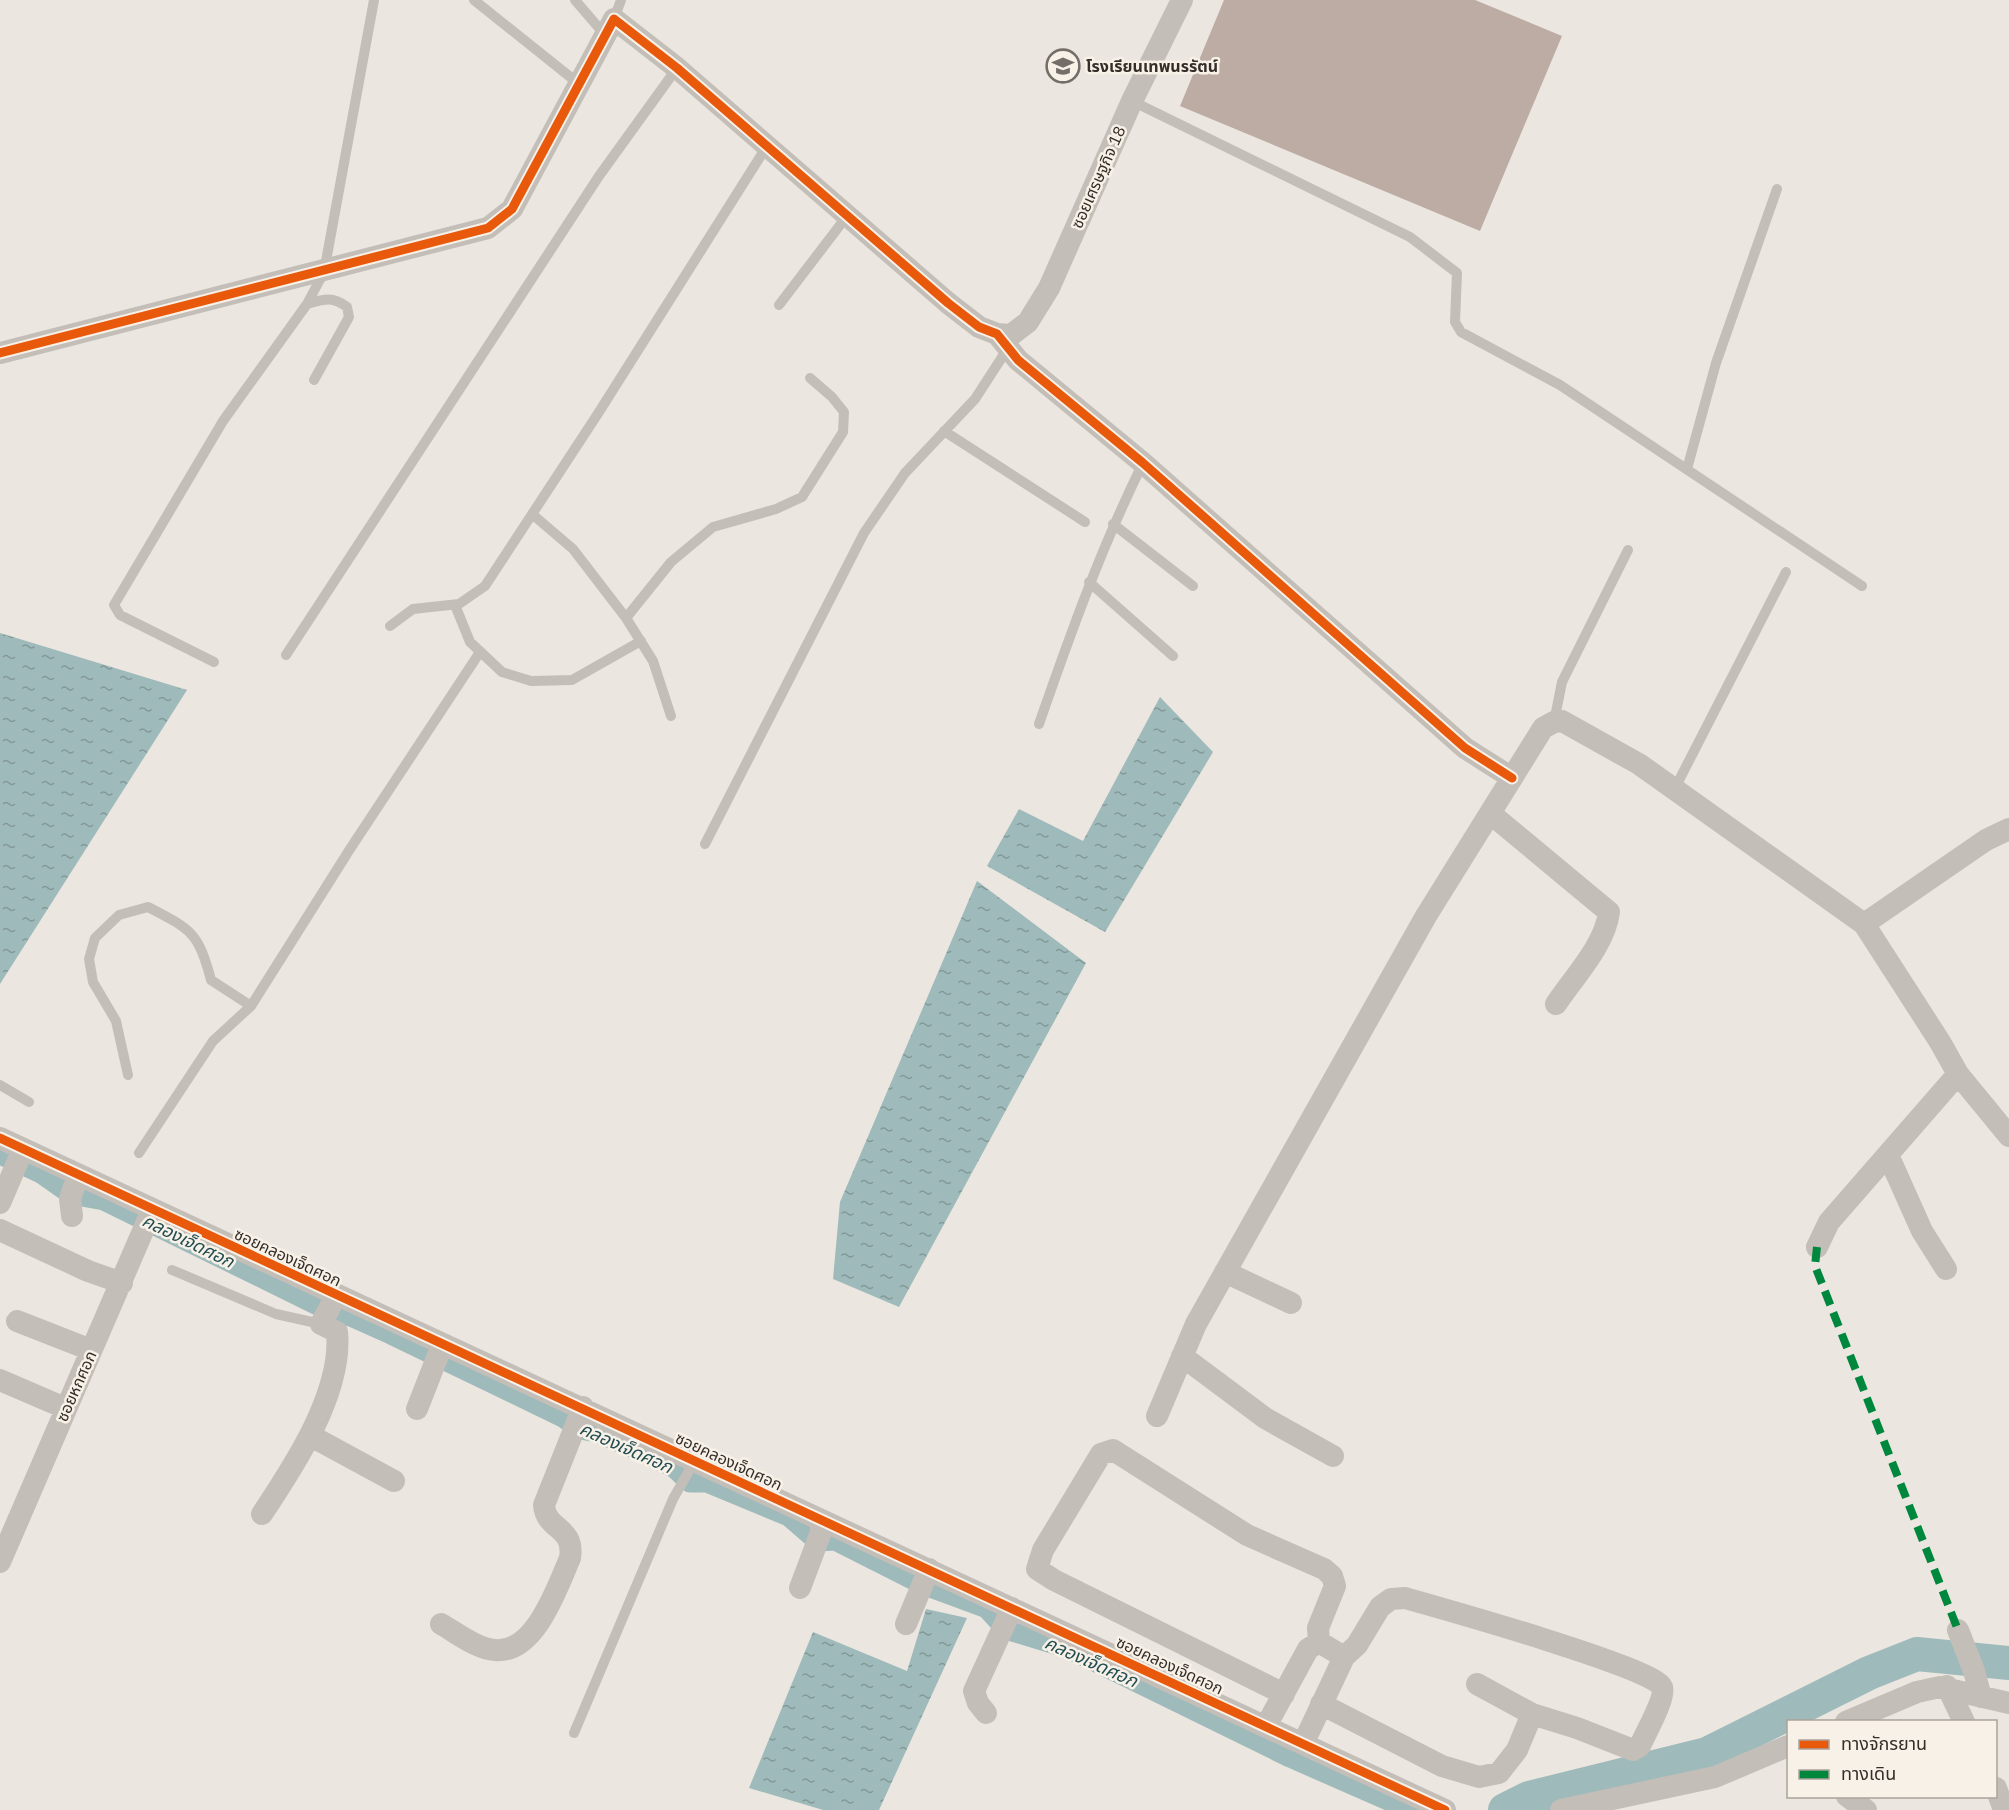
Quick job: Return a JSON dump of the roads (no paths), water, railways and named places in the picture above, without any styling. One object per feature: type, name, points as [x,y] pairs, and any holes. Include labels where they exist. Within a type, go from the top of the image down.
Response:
[{"type":"street","name":"ซอยเศรษฐกิจ 18","points":[[1002,341],[1028,322],[1049,288],[1132,101],[1182,0]]},
{"type":"street","points":[[0,353],[324,272],[488,228],[512,209],[613,18],[676,68],[948,303],[1002,341],[1018,360],[1143,464],[1465,748],[1512,778]]},
{"type":"street","points":[[1157,1416],[1196,1324],[1426,916],[1544,728],[1554,722],[1563,721],[1639,764],[1864,924],[1934,1032],[1958,1074],[2009,1136]]},
{"type":"street","points":[[1491,814],[1609,912],[1607,923],[1596,946],[1556,1004]]},
{"type":"street","points":[[1864,924],[1986,840],[2009,830]]},
{"type":"street","points":[[1817,1247],[1829,1222],[1958,1074]]},
{"type":"street","name":"ซอยคลองเจ็ดศอก","points":[[0,1138],[18,1161],[74,1194],[152,1210],[328,1310],[442,1345],[580,1413],[821,1526],[923,1581],[1009,1613],[1266,1726],[1445,1810]]},
{"type":"street","points":[[1888,1155],[1922,1231],[1946,1269]]},
{"type":"street","points":[[0,1203],[18,1161]]},
{"type":"street","name":"ซอยหกศอก","points":[[0,1562],[5,1537],[51,1401],[105,1277],[152,1210]]},
{"type":"street","points":[[0,1230],[105,1277]]},
{"type":"street","points":[[1225,1272],[1291,1303]]},
{"type":"street","points":[[262,1514],[311,1436],[338,1347],[337,1332],[328,1310]]},
{"type":"street","points":[[17,1321],[76,1344]]},
{"type":"street","points":[[417,1409],[442,1345]]},
{"type":"street","points":[[1182,1356],[1265,1418],[1334,1456]]},
{"type":"street","points":[[0,1380],[51,1401]]},
{"type":"street","points":[[441,1624],[478,1645],[495,1650],[510,1649],[523,1643],[534,1631],[561,1579],[571,1552],[568,1536],[551,1520],[545,1512],[544,1505],[580,1413]]},
{"type":"street","points":[[311,1436],[394,1480]]},
{"type":"street","points":[[1284,1694],[1054,1580],[1037,1569],[1043,1550],[1101,1454],[1113,1450],[1248,1535],[1324,1569],[1332,1576],[1335,1586],[1318,1629],[1319,1642]]},
{"type":"street","points":[[800,1588],[811,1563],[821,1526]]},
{"type":"street","points":[[906,1624],[923,1581]]},
{"type":"street","points":[[1303,1744],[1344,1657],[1357,1645],[1380,1607],[1391,1599],[1405,1598],[1608,1660],[1655,1679],[1662,1685],[1663,1694],[1640,1746],[1634,1750],[1532,1714],[1477,1684]]},
{"type":"street","points":[[986,1713],[978,1703],[974,1690],[1009,1613]]},
{"type":"street","points":[[1958,1630],[1974,1671],[1981,1697]]},
{"type":"street","points":[[1266,1726],[1308,1649],[1319,1642]]},
{"type":"street","points":[[1319,1642],[1344,1657]]},
{"type":"street","points":[[1947,1686],[1963,1720]]},
{"type":"street","points":[[1851,1720],[1917,1692],[1947,1686],[2009,1703]]},
{"type":"street","points":[[1321,1704],[1442,1766],[1479,1777],[1498,1773],[1517,1750],[1532,1714]]},
{"type":"street","points":[[1561,1810],[1715,1777],[1787,1746]]},
{"type":"street","points":[[1997,1793],[2004,1810]]},
{"type":"street","points":[[1848,1798],[1866,1810]]},
{"type":"lane","points":[[214,662],[120,615],[114,605],[224,421],[307,304],[324,272],[374,0]]},
{"type":"lane","points":[[474,0],[579,84]]},
{"type":"lane","points":[[575,0],[613,18]]},
{"type":"lane","points":[[286,655],[593,186],[676,68]]},
{"type":"lane","points":[[1132,101],[1410,237],[1457,273],[1455,322],[1461,332],[1560,385],[1862,586]]},
{"type":"lane","points":[[390,626],[413,609],[455,604],[485,586],[767,146]]},
{"type":"lane","points":[[1687,469],[1716,363],[1777,189]]},
{"type":"lane","points":[[779,305],[847,216]]},
{"type":"lane","points":[[307,304],[327,298],[339,300],[347,307],[349,317],[314,380]]},
{"type":"lane","points":[[705,844],[864,533],[905,473],[975,399],[1002,341]]},
{"type":"lane","points":[[626,618],[671,562],[713,527],[776,509],[802,496],[843,432],[844,412],[832,397],[810,378]]},
{"type":"lane","points":[[944,431],[1085,522]]},
{"type":"lane","points":[[1038,724],[1089,582],[1113,524],[1143,464]]},
{"type":"lane","points":[[532,514],[573,549],[626,618],[653,661],[671,716]]},
{"type":"lane","points":[[1113,524],[1193,586]]},
{"type":"lane","points":[[1554,722],[1562,682],[1628,550]]},
{"type":"lane","points":[[1674,790],[1786,573]]},
{"type":"lane","points":[[1089,582],[1173,657]]},
{"type":"lane","points":[[455,604],[470,642],[502,672],[531,681],[572,680],[641,641]]},
{"type":"lane","points":[[139,1153],[213,1041],[252,1006],[350,849],[480,652]]},
{"type":"lane","points":[[128,1075],[116,1021],[93,982],[89,959],[95,938],[119,915],[148,907],[186,927],[201,946],[211,980],[252,1006]]},
{"type":"lane","points":[[0,1084],[29,1102]]},
{"type":"lane","points":[[172,1270],[276,1314],[328,1310]]},
{"type":"lane","points":[[574,1733],[672,1499],[692,1466]]},
{"type":"water","points":[[0,633],[187,690],[0,984]]},
{"type":"water","points":[[1160,697],[1213,752],[1105,932],[987,866],[1019,809],[1083,841]]},
{"type":"water","points":[[977,881],[1086,963],[899,1307],[833,1279],[840,1202]]},
{"type":"water","points":[[926,1609],[967,1618],[879,1810],[823,1810],[749,1788],[813,1632],[907,1671]]},
{"type":"waterway","name":"คลองเจ็ดศอก","points":[[0,1154],[41,1173],[71,1194],[104,1200],[328,1310],[353,1317],[391,1334],[563,1417],[580,1429],[597,1432],[648,1454],[675,1468],[690,1482],[707,1482],[789,1516],[818,1541],[835,1540],[922,1584],[987,1608],[1006,1629],[1068,1648],[1290,1757],[1411,1810]]},
{"type":"waterway","points":[[1505,1810],[1529,1798],[1707,1754],[1869,1673],[1917,1654],[2009,1663]]},
{"type":"place","name":"โรงเรียนเทพนรรัตน์","points":[[1063,66]]}]
